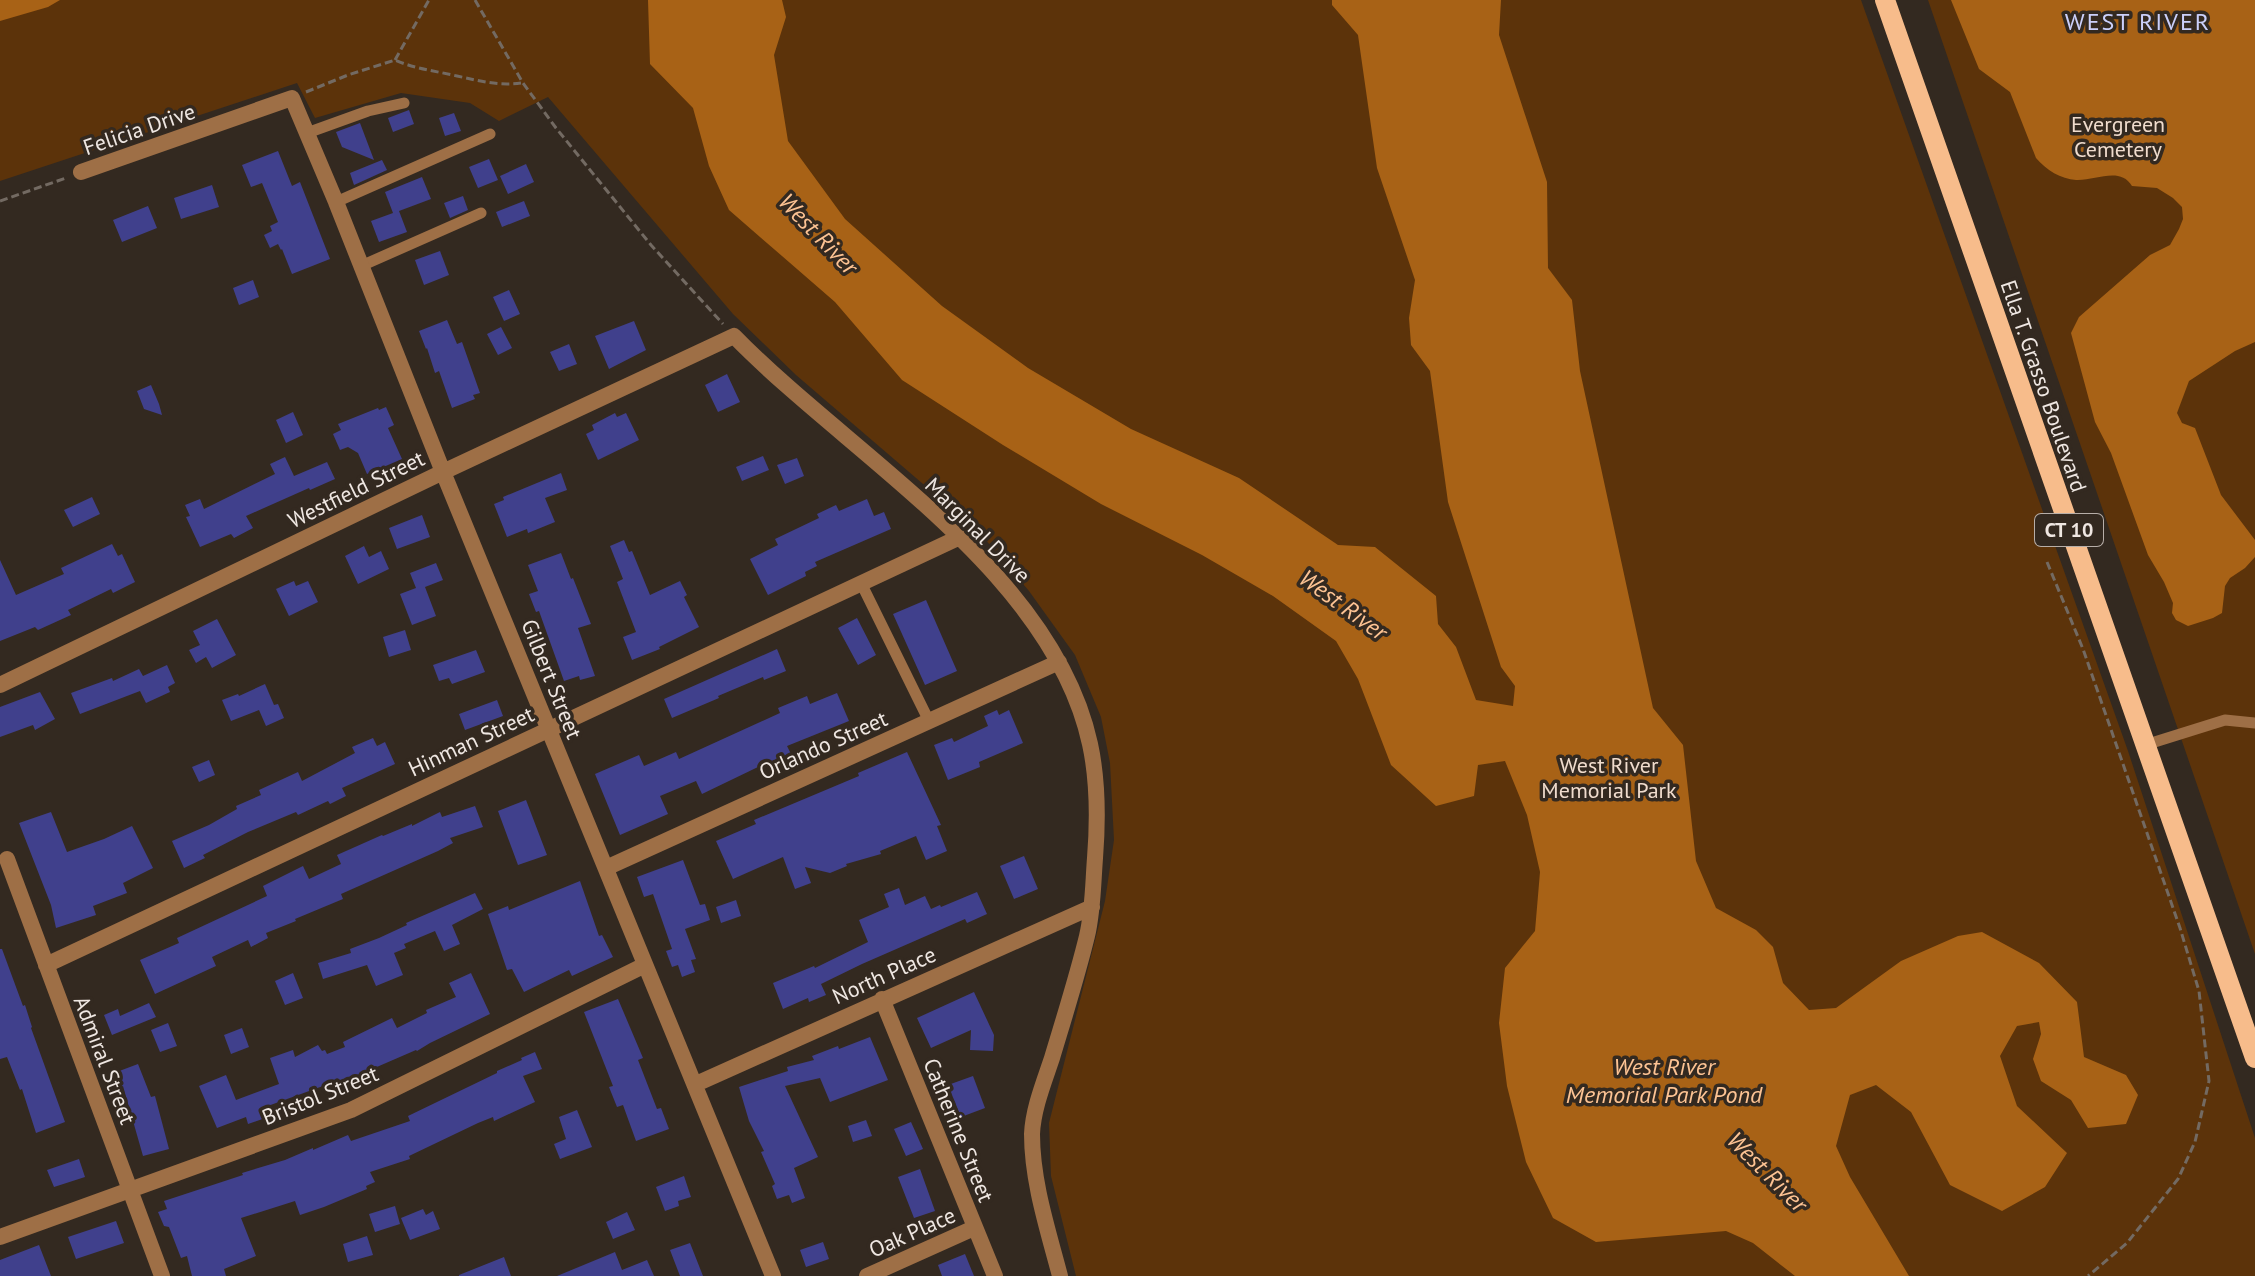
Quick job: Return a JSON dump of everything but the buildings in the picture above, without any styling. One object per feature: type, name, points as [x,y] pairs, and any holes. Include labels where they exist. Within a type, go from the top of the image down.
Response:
[{"type":"main road","name":"Ella T. Grasso Boulevard","points":[[1885,0],[2255,1058]]},
{"type":"street","name":"Gilbert Street","points":[[292,98],[773,1276]]},
{"type":"street","name":"Felicia Drive","points":[[81,172],[292,98]]},
{"type":"street","name":"Westfield Street","points":[[0,685],[734,336]]},
{"type":"street","name":"Marginal Drive","points":[[734,336],[960,537],[1010,590],[1059,662],[1078,707],[1090,743],[1097,792],[1092,907],[1079,968],[1039,1098],[1032,1131],[1037,1181],[1060,1276]]},
{"type":"street","name":"Hinman Street","points":[[46,965],[960,537]]},
{"type":"street","name":"Orlando Street","points":[[606,868],[1059,662]]},
{"type":"street","name":"Admiral Street","points":[[7,859],[162,1276]]},
{"type":"street","name":"North Place","points":[[696,1084],[1092,907]]},
{"type":"street","name":"Bristol Street","points":[[0,1237],[351,1110],[645,965]]},
{"type":"street","name":"Catherine Street","points":[[882,999],[995,1276]]},
{"type":"street","name":"Oak Place","points":[[867,1276],[974,1228]]},
{"type":"lane","points":[[307,133],[368,111],[404,103]]},
{"type":"lane","points":[[336,202],[490,134]]},
{"type":"lane","points":[[361,266],[481,213]]},
{"type":"lane","points":[[862,585],[929,721]]},
{"type":"lane","points":[[2145,745],[2225,720],[2255,723]]},
{"type":"path","points":[[395,60],[429,0]]},
{"type":"path","points":[[475,0],[523,83],[556,128],[651,245],[734,336]]},
{"type":"path","points":[[292,98],[395,60],[411,67],[485,84],[523,83]]},
{"type":"path","name":"Felicia Drive","points":[[0,201],[81,172]]},
{"type":"path","points":[[2047,562],[2083,649],[2180,928],[2199,991],[2209,1081],[2195,1142],[2178,1179],[2127,1243],[2088,1276]]},
{"type":"green space","name":"West River Memorial Park","points":[[0,0],[1861,0],[2128,751],[2255,1138],[2255,1276],[1076,1276],[1051,1176],[1049,1123],[1105,901],[1114,840],[1110,763],[1101,717],[1075,655],[1029,591],[979,532],[796,375],[733,314],[548,97],[499,121],[470,103],[401,93],[315,118],[297,83],[0,181]]},
{"type":"green space","name":"Evergreen Cemetery","points":[[1928,0],[2255,0],[2255,954]]},
{"type":"water","points":[[0,0],[60,0],[48,7],[0,21]]},
{"type":"water","name":"West River Memorial Park Pond","points":[[648,0],[782,0],[786,17],[774,55],[788,141],[845,219],[942,306],[1028,368],[1131,429],[1239,478],[1338,545],[1375,547],[1436,596],[1438,624],[1456,647],[1476,700],[1513,706],[1515,686],[1501,667],[1448,502],[1430,371],[1411,345],[1409,318],[1415,280],[1377,168],[1358,35],[1332,5],[1332,0],[1501,0],[1499,35],[1547,182],[1548,268],[1572,300],[1580,371],[1653,708],[1683,745],[1696,861],[1716,908],[1756,930],[1773,947],[1783,983],[1809,1010],[1836,1008],[1901,961],[1958,936],[1982,932],[2039,963],[2077,1002],[2084,1057],[2126,1075],[2138,1095],[2126,1124],[2088,1128],[2071,1100],[2041,1081],[2033,1059],[2041,1034],[2039,1022],[2017,1026],[2000,1056],[2017,1106],[2067,1153],[2045,1187],[2002,1211],[1950,1185],[1911,1112],[1876,1085],[1850,1095],[1836,1146],[1850,1177],[1909,1276],[1795,1276],[1753,1243],[1726,1231],[1596,1242],[1553,1218],[1526,1162],[1507,1086],[1499,1023],[1505,968],[1535,931],[1540,872],[1527,815],[1505,761],[1478,765],[1474,796],[1436,806],[1391,765],[1358,679],[1336,641],[1273,596],[1202,555],[1101,504],[902,380],[835,302],[729,210],[709,166],[693,108],[650,64]]},
{"type":"water","points":[[1951,0],[2255,0],[2255,342],[2235,351],[2189,381],[2177,413],[2182,423],[2195,428],[2221,495],[2255,540],[2255,557],[2230,578],[2225,586],[2222,613],[2213,618],[2188,626],[2176,620],[2172,613],[2173,603],[2148,555],[2111,453],[2095,422],[2071,333],[2079,317],[2150,255],[2170,245],[2183,219],[2182,207],[2157,188],[2132,186],[2121,177],[2070,179],[2044,166],[2036,158],[2010,92],[1979,69]]},
{"type":"district","name":"WEST RIVER","points":[[2138,22]]},
{"type":"water label","name":"West River","points":[[818,234]]},
{"type":"water label","name":"West River","points":[[1343,605]]},
{"type":"water label","name":"West River","points":[[1767,1172]]}]
